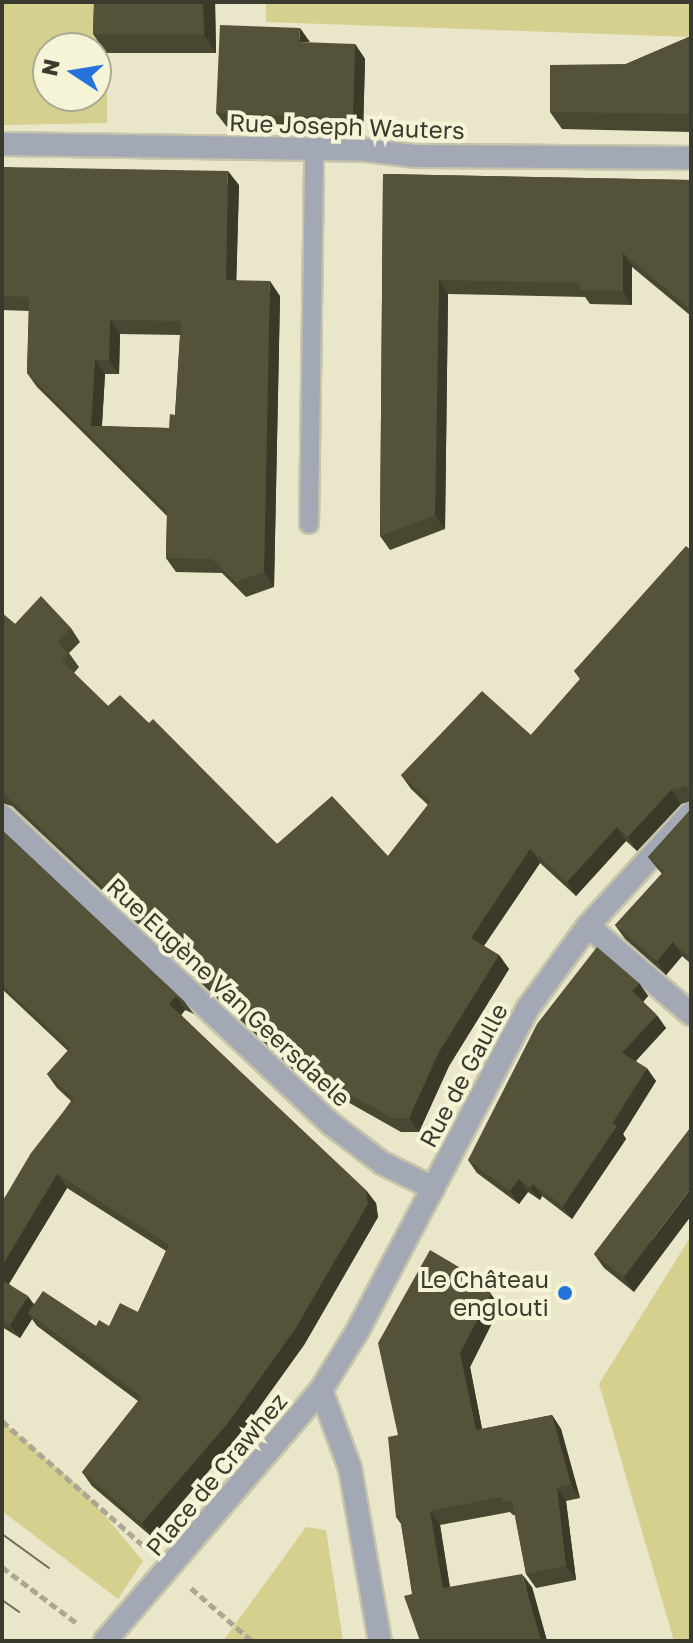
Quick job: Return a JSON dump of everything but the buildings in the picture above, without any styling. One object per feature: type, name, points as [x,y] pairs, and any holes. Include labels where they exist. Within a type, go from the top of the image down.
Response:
[{"type":"street","name":"Rue Joseph Wauters","points":[[2,144],[366,150],[414,156],[691,158]]},
{"type":"street","name":"Rue de Gaulle","points":[[321,1390],[358,1330],[528,1008],[588,926],[691,813]]},
{"type":"street","name":"Rue Eugène Van Geersdaele","points":[[2,816],[331,1124],[382,1163],[433,1188]]},
{"type":"street","points":[[588,926],[691,1014]]},
{"type":"street","name":"Place de Crawhez","points":[[96,1636],[169,1569],[321,1390],[350,1468],[380,1641]]},
{"type":"lane","points":[[309,524],[314,149]]},
{"type":"path","points":[[2,1421],[252,1641]]},
{"type":"path","points":[[2,1567],[96,1636]]},
{"type":"shaded area","points":[[2,2],[107,2],[107,32],[32,32],[32,112],[107,112],[107,123],[2,125]]},
{"type":"shaded area","points":[[266,2],[691,2],[691,37],[266,22]]},
{"type":"shaded area","points":[[691,1236],[691,1641],[674,1641],[599,1384]]},
{"type":"shaded area","points":[[2,1421],[84,1491],[143,1561],[118,1599],[2,1511]]},
{"type":"shaded area","points":[[306,1527],[326,1530],[343,1641],[223,1641]]},
{"type":"tram line","points":[[2,1534],[49,1568]]},
{"type":"tram line","points":[[2,1600],[19,1612]]},
{"type":"place","name":"Le Château englouti","points":[[565,1293]]}]
